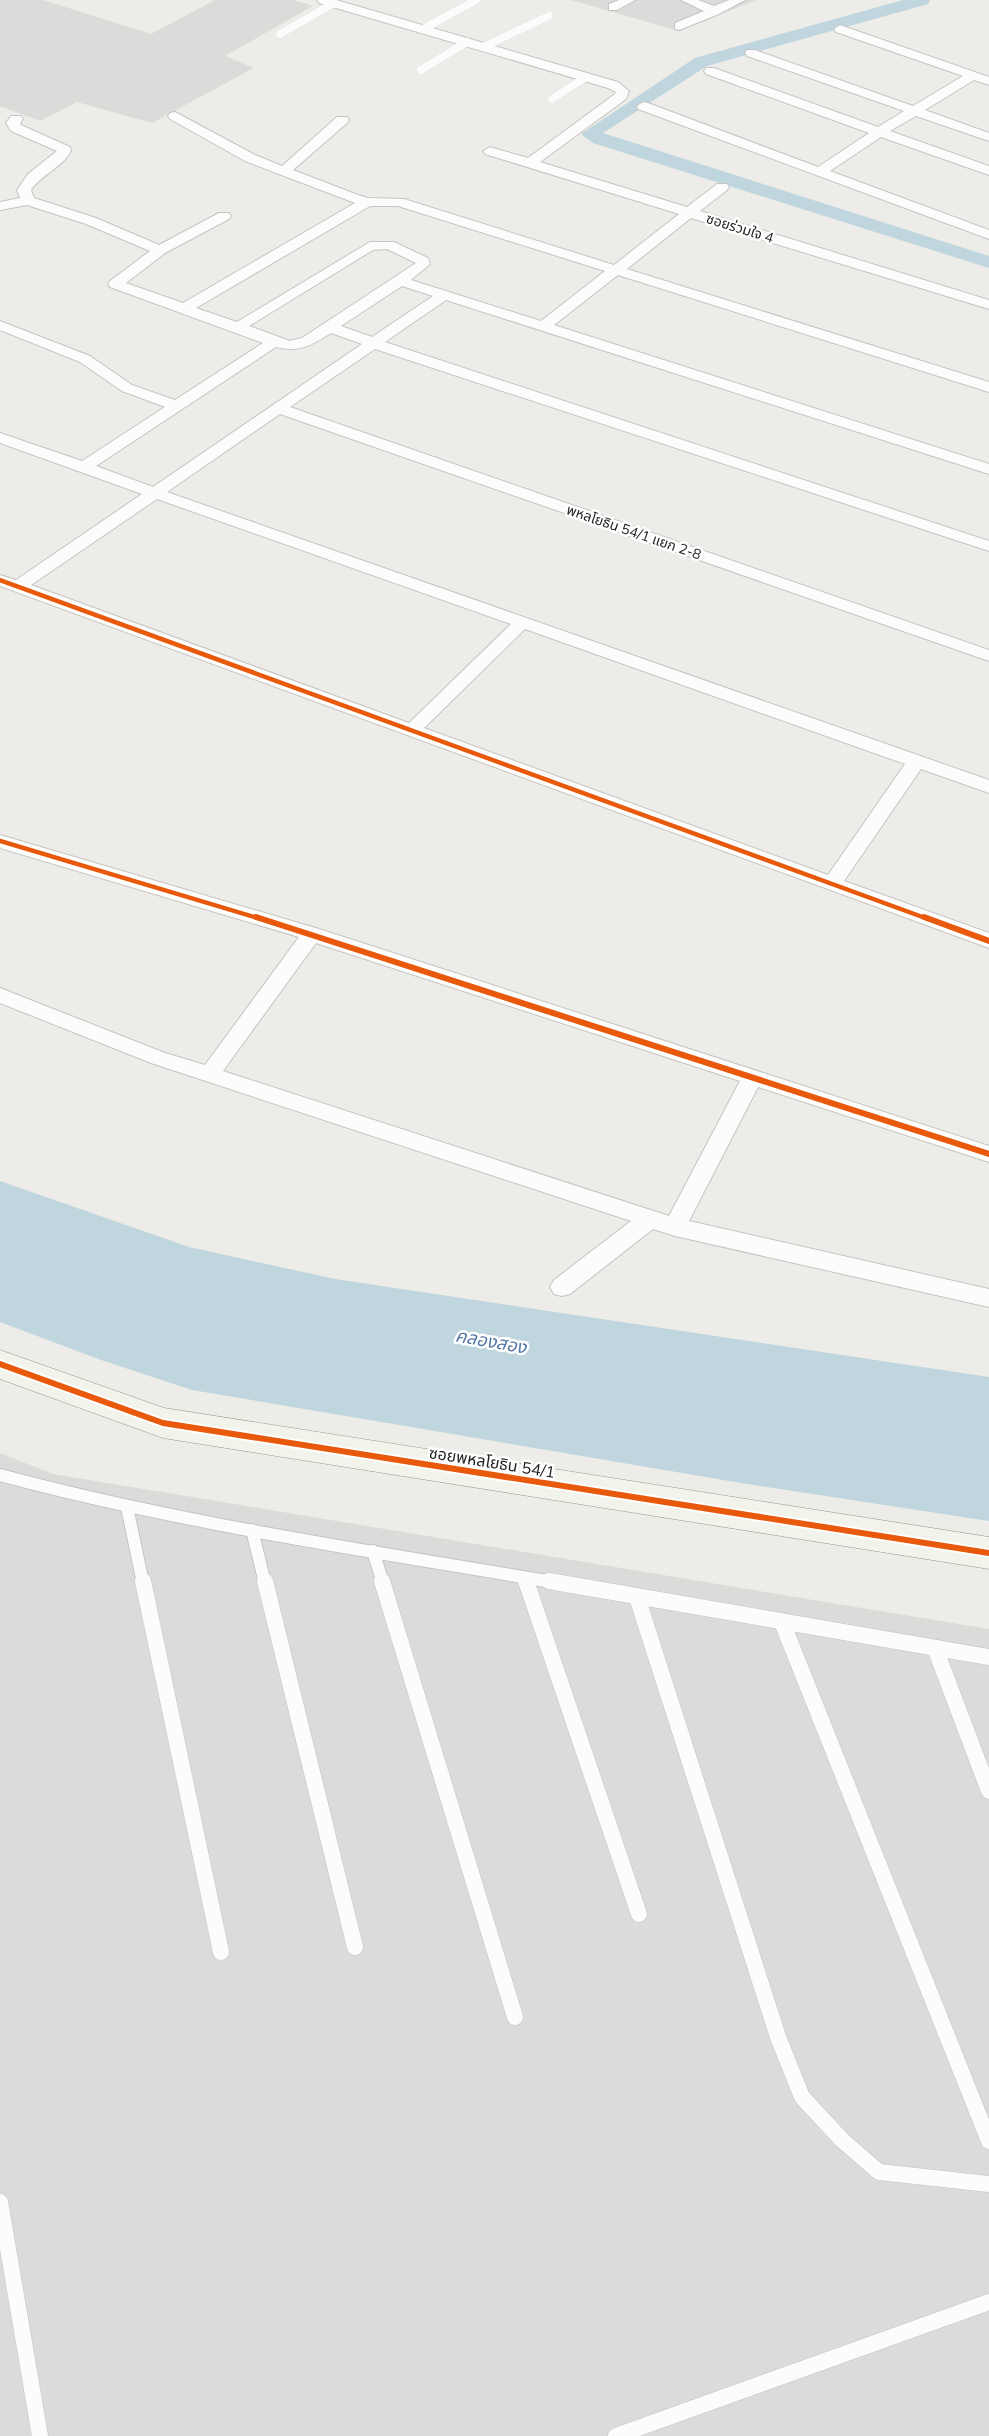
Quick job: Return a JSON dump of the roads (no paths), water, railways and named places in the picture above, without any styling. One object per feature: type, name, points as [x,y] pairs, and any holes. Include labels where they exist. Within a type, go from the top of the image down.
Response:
[{"type":"street","points":[[613,8],[629,0]]},
{"type":"street","points":[[687,0],[715,11]]},
{"type":"street","points":[[680,26],[739,0]]},
{"type":"street","points":[[329,2],[614,85],[623,91],[621,96],[532,162]]},
{"type":"street","points":[[840,29],[989,81]]},
{"type":"street","points":[[751,53],[989,137]]},
{"type":"street","points":[[710,71],[989,171]]},
{"type":"street","points":[[819,172],[879,132],[974,75]]},
{"type":"street","points":[[643,106],[989,235]]},
{"type":"street","points":[[176,116],[250,158],[367,202],[399,202],[989,387]]},
{"type":"street","points":[[16,119],[13,123],[16,128],[56,143],[63,147],[64,151],[61,157],[33,177],[24,190],[28,201]]},
{"type":"street","points":[[284,171],[342,120]]},
{"type":"street","name":"ซอยร่วมใจ 4","points":[[490,151],[532,162],[989,305]]},
{"type":"street","points":[[543,327],[722,187]]},
{"type":"street","points":[[0,206],[28,201],[91,221],[160,250]]},
{"type":"street","points":[[185,308],[367,202]]},
{"type":"street","points":[[224,216],[160,250],[115,284],[274,342],[291,346],[330,327],[400,281],[423,264],[423,261],[389,245],[370,246],[238,327]]},
{"type":"street","points":[[400,281],[989,469]]},
{"type":"street","points":[[9,584],[155,492],[444,295]]},
{"type":"street","points":[[0,325],[85,359],[127,388],[176,406]]},
{"type":"street","points":[[330,327],[989,546]]},
{"type":"street","points":[[84,467],[274,342]]},
{"type":"street","name":"พหลโยธิน 54/1 แยก 2-8","points":[[278,408],[989,656]]},
{"type":"street","points":[[0,438],[989,787]]},
{"type":"street","points":[[9,584],[989,941]]},
{"type":"street","points":[[412,730],[523,622]]},
{"type":"street","points":[[832,883],[916,761]]},
{"type":"street","points":[[0,841],[312,934],[989,1154]]},
{"type":"street","points":[[209,1075],[312,934]]},
{"type":"street","points":[[0,995],[158,1058],[675,1227],[989,1298]]},
{"type":"street","points":[[675,1227],[753,1077]]},
{"type":"street","points":[[562,1287],[650,1219]]},
{"type":"street","name":"ซอยพหลโยธิน 54/1","points":[[0,1364],[163,1423],[989,1553]]},
{"type":"lane","points":[[423,29],[476,0]]},
{"type":"lane","points":[[280,34],[329,2]]},
{"type":"lane","points":[[483,47],[549,16]]},
{"type":"lane","points":[[421,70],[467,42]]},
{"type":"lane","points":[[552,99],[586,77]]},
{"type":"lane","points":[[0,1475],[127,1507],[989,1657]]},
{"type":"lane","points":[[127,1507],[221,1952]]},
{"type":"lane","points":[[252,1530],[355,1947]]},
{"type":"lane","points":[[373,1551],[514,2017]]},
{"type":"lane","points":[[524,1577],[639,1914]]},
{"type":"lane","points":[[637,1597],[778,2037],[802,2097],[842,2140],[879,2172],[989,2184]]},
{"type":"lane","points":[[782,1622],[989,2141]]},
{"type":"lane","points":[[935,1648],[989,1791]]},
{"type":"lane","points":[[0,2202],[40,2436]]},
{"type":"lane","points":[[616,2436],[989,2302]]},
{"type":"water","name":"คลองสอง","points":[[0,1181],[189,1247],[335,1279],[989,1377],[989,1521],[747,1484],[192,1390],[101,1360],[0,1322]]},
{"type":"waterway","points":[[922,0],[701,62],[590,134],[989,262]]}]
